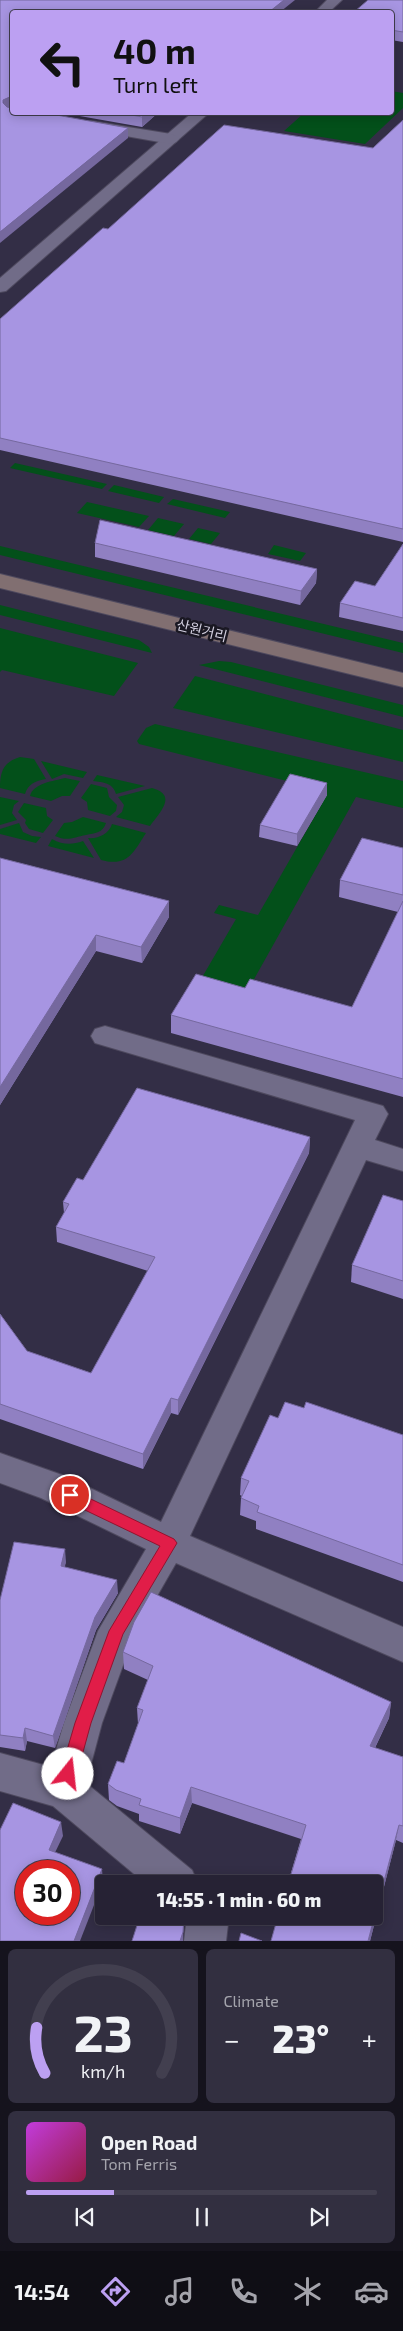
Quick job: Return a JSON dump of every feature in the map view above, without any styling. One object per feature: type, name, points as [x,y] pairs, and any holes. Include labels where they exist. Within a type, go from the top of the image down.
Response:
[{"type":"main road","name":"산원거리","points":[[0,581],[403,680]]},
{"type":"street","points":[[322,10],[335,0]]},
{"type":"street","points":[[0,287],[200,115]]},
{"type":"street","points":[[72,123],[171,140]]},
{"type":"street","points":[[64,1790],[83,1723],[117,1631],[169,1543],[373,1114],[105,1036]]},
{"type":"street","points":[[357,1146],[403,1160]]},
{"type":"street","points":[[0,1468],[53,1487],[169,1543],[403,1645]]},
{"type":"street","points":[[0,1772],[64,1790],[167,1875]]},
{"type":"street","points":[[205,1941],[207,1925]]},
{"type":"green space","points":[[394,92],[403,93],[403,108],[365,144],[284,131],[302,115],[394,115]]},
{"type":"green space","points":[[15,463],[107,484],[102,489],[10,468]]},
{"type":"green space","points":[[114,485],[164,497],[159,503],[108,491]]},
{"type":"green space","points":[[173,499],[230,512],[225,518],[167,504]]},
{"type":"green space","points":[[87,502],[149,516],[139,527],[77,513]]},
{"type":"green space","points":[[158,518],[184,524],[174,536],[148,530]]},
{"type":"green space","points":[[198,528],[220,533],[211,544],[189,539]]},
{"type":"green space","points":[[274,545],[306,553],[300,561],[268,554]]},
{"type":"green space","points":[[0,546],[403,643],[403,653],[0,555]]},
{"type":"green space","points":[[0,605],[139,640],[149,647],[152,653],[0,615]]},
{"type":"green space","points":[[0,628],[138,663],[114,696],[2,670],[0,672]]},
{"type":"green space","points":[[219,661],[231,662],[403,705],[403,717],[199,665]]},
{"type":"green space","points":[[195,676],[403,730],[403,762],[173,708]]},
{"type":"green space","points":[[155,724],[403,781],[403,808],[356,797],[243,999],[197,986],[236,919],[214,913],[219,905],[258,915],[323,802],[291,782],[139,744],[137,741],[146,728]]},
{"type":"green space","points":[[20,757],[34,759],[46,779],[32,784],[25,794],[0,788],[4,768],[14,759]]},
{"type":"green space","points":[[41,761],[87,772],[83,778],[64,774],[52,779]]},
{"type":"green space","points":[[97,775],[145,786],[116,794],[110,785],[93,781]]},
{"type":"green space","points":[[65,778],[80,781],[70,796],[62,796],[51,801],[30,796],[39,785]]},
{"type":"green space","points":[[91,784],[107,788],[109,797],[117,805],[116,811],[110,816],[88,810],[87,802],[81,798]]},
{"type":"green space","points":[[152,788],[164,795],[165,804],[150,826],[116,817],[122,812],[124,805],[118,797]]},
{"type":"green space","points":[[0,797],[19,801],[14,805],[12,813],[17,820],[0,825]]},
{"type":"green space","points":[[24,803],[46,808],[47,816],[53,820],[43,833],[29,829],[25,823],[26,820],[18,812]]},
{"type":"green space","points":[[83,817],[106,823],[101,831],[95,833],[67,839],[55,836],[64,823]]},
{"type":"green space","points":[[19,823],[23,832],[41,837],[36,843],[0,834],[0,829]]},
{"type":"green space","points":[[112,824],[146,833],[129,857],[118,862],[101,860],[88,838],[96,838],[103,835],[111,828]]},
{"type":"green space","points":[[52,839],[68,844],[83,841],[94,858],[48,846]]},
{"type":"building","points":[[0,0],[284,0],[272,10],[10,10],[10,97],[3,100],[3,103],[10,108],[10,115],[56,115],[128,128],[0,232]]},
{"type":"building","points":[[368,0],[403,0],[403,32],[394,30],[394,10],[356,10]]},
{"type":"building","points":[[403,120],[403,529],[0,438],[0,319],[103,228],[108,229],[224,125],[373,148]]},
{"type":"building","points":[[100,520],[317,569],[301,591],[95,543]]},
{"type":"building","points":[[403,544],[403,618],[340,603],[355,581],[375,586]]},
{"type":"building","points":[[290,774],[327,783],[297,834],[260,825]]},
{"type":"building","points":[[362,838],[403,848],[403,895],[340,880]]},
{"type":"building","points":[[0,858],[169,901],[141,947],[96,935],[0,1087]]},
{"type":"building","points":[[403,901],[403,1079],[171,1015],[196,974],[245,988],[250,979],[352,1007]]},
{"type":"building","points":[[137,1088],[310,1137],[178,1400],[171,1398],[143,1454],[0,1404],[0,1314],[27,1351],[91,1373],[155,1257],[56,1227],[69,1204],[63,1202],[77,1178],[83,1180]]},
{"type":"building","points":[[383,1195],[403,1201],[403,1281],[352,1265]]},
{"type":"building","points":[[285,1402],[304,1408],[306,1402],[403,1435],[403,1565],[257,1512],[259,1506],[241,1498],[249,1481],[241,1478],[270,1415],[278,1418]]},
{"type":"building","points":[[14,1542],[65,1549],[61,1566],[117,1580],[95,1617],[53,1736],[25,1728],[23,1738],[0,1735],[0,1600]]},
{"type":"building","points":[[151,1592],[391,1702],[370,1746],[403,1757],[403,1826],[399,1825],[383,1885],[383,1875],[291,1875],[306,1825],[191,1787],[180,1818],[139,1805],[141,1799],[116,1790],[108,1784],[117,1761],[124,1763],[143,1710],[137,1708],[153,1666],[123,1652],[134,1622]]},
{"type":"building","points":[[13,1803],[61,1822],[49,1850],[77,1860],[15,1860],[15,1925],[80,1925],[80,1861],[102,1869],[100,1875],[95,1875],[95,1887],[74,1941],[0,1941],[0,1830]]},
{"type":"building","points":[[137,1925],[183,1925],[180,1941],[132,1941]]},
{"type":"building","points":[[275,1925],[372,1925],[368,1941],[271,1941]]},
{"type":"building","points":[[241,1933],[262,1941],[239,1941]]},
{"type":"route","points":[[68,1774],[83,1723],[117,1631],[169,1543],[70,1495]]}]
